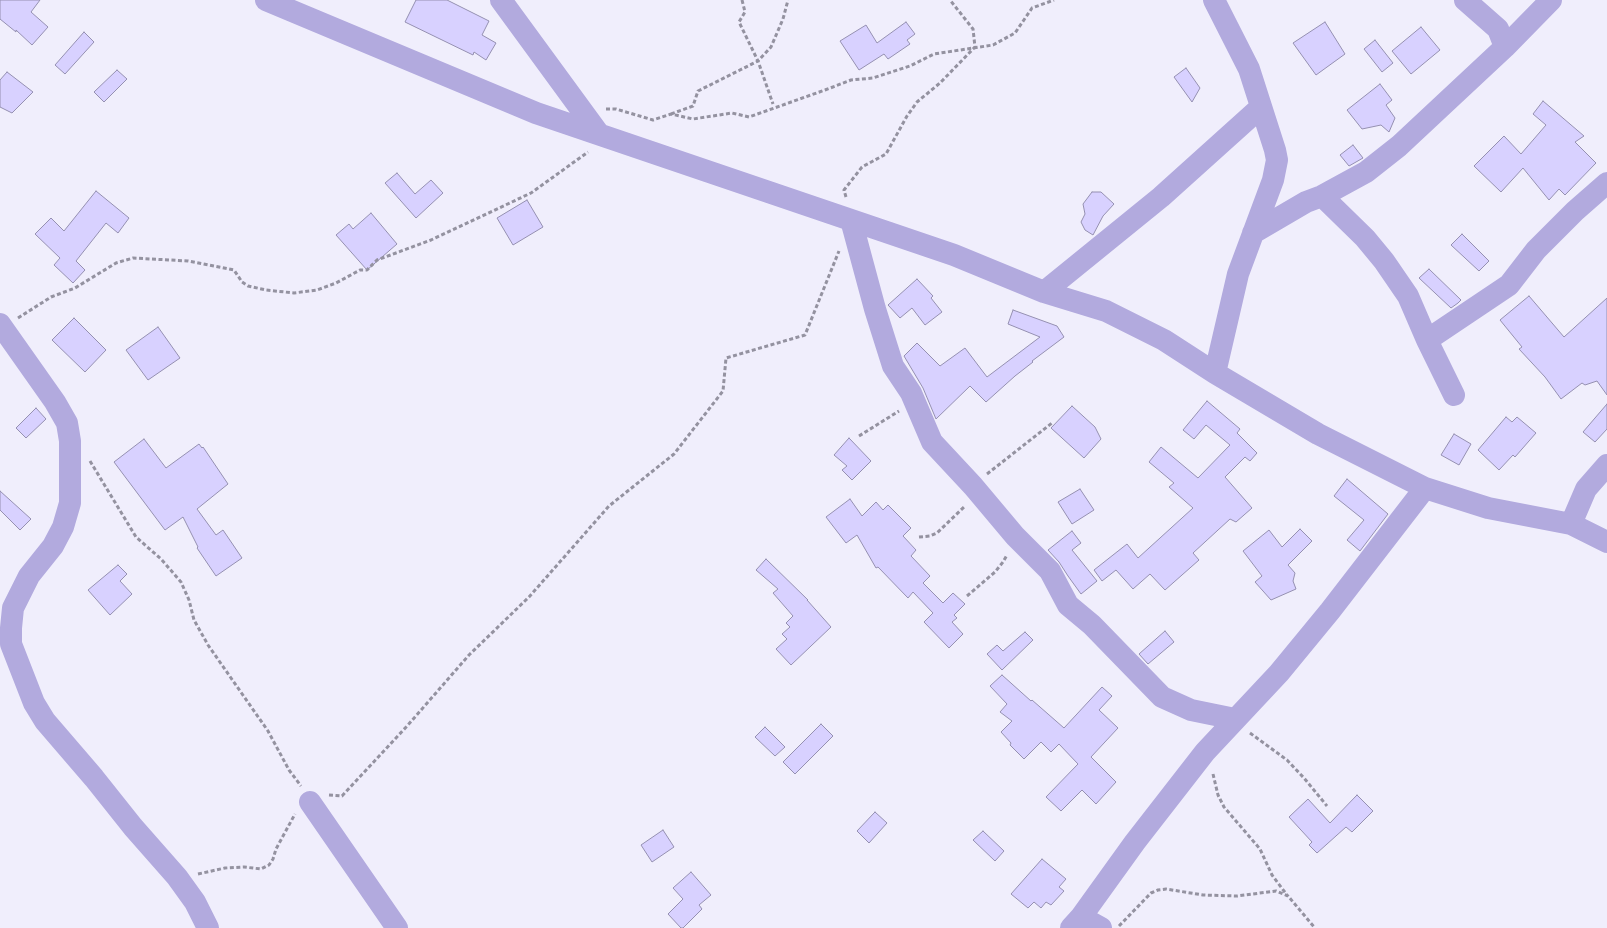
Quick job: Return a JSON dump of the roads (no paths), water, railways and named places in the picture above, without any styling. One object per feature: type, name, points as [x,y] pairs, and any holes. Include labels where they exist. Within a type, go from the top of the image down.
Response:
[{"type":"street","points":[[266,0],[536,113],[954,255],[1044,292],[1106,311],[1164,340],[1318,434],[1425,488],[1488,508],[1571,524],[1607,542]]},
{"type":"street","points":[[501,0],[581,109],[604,136]]},
{"type":"street","points":[[1214,0],[1249,69],[1275,150],[1276,160],[1273,180],[1238,274],[1215,372]]},
{"type":"street","points":[[1465,0],[1498,30],[1505,47]]},
{"type":"street","points":[[1253,233],[1306,202],[1322,196],[1366,172],[1400,146],[1505,47],[1551,0]]},
{"type":"street","points":[[1044,292],[1161,197],[1261,107]]},
{"type":"street","points":[[1427,340],[1508,285],[1536,250],[1607,183]]},
{"type":"street","points":[[1322,196],[1365,238],[1384,261],[1408,296],[1454,395]]},
{"type":"street","points":[[852,220],[893,366],[911,393],[932,442],[1015,536],[1050,571],[1068,605],[1092,625],[1162,697],[1191,710],[1235,719]]},
{"type":"street","points":[[1,325],[55,402],[67,423],[70,441],[70,504],[63,526],[53,546],[29,576],[13,608],[11,644],[34,703],[45,721],[177,877],[195,902],[208,928]]},
{"type":"street","points":[[1571,524],[1586,489],[1607,466]]},
{"type":"street","points":[[1101,928],[1076,922],[1205,752],[1279,673],[1330,611],[1425,488]]},
{"type":"street","points":[[310,798],[397,928]]}]
